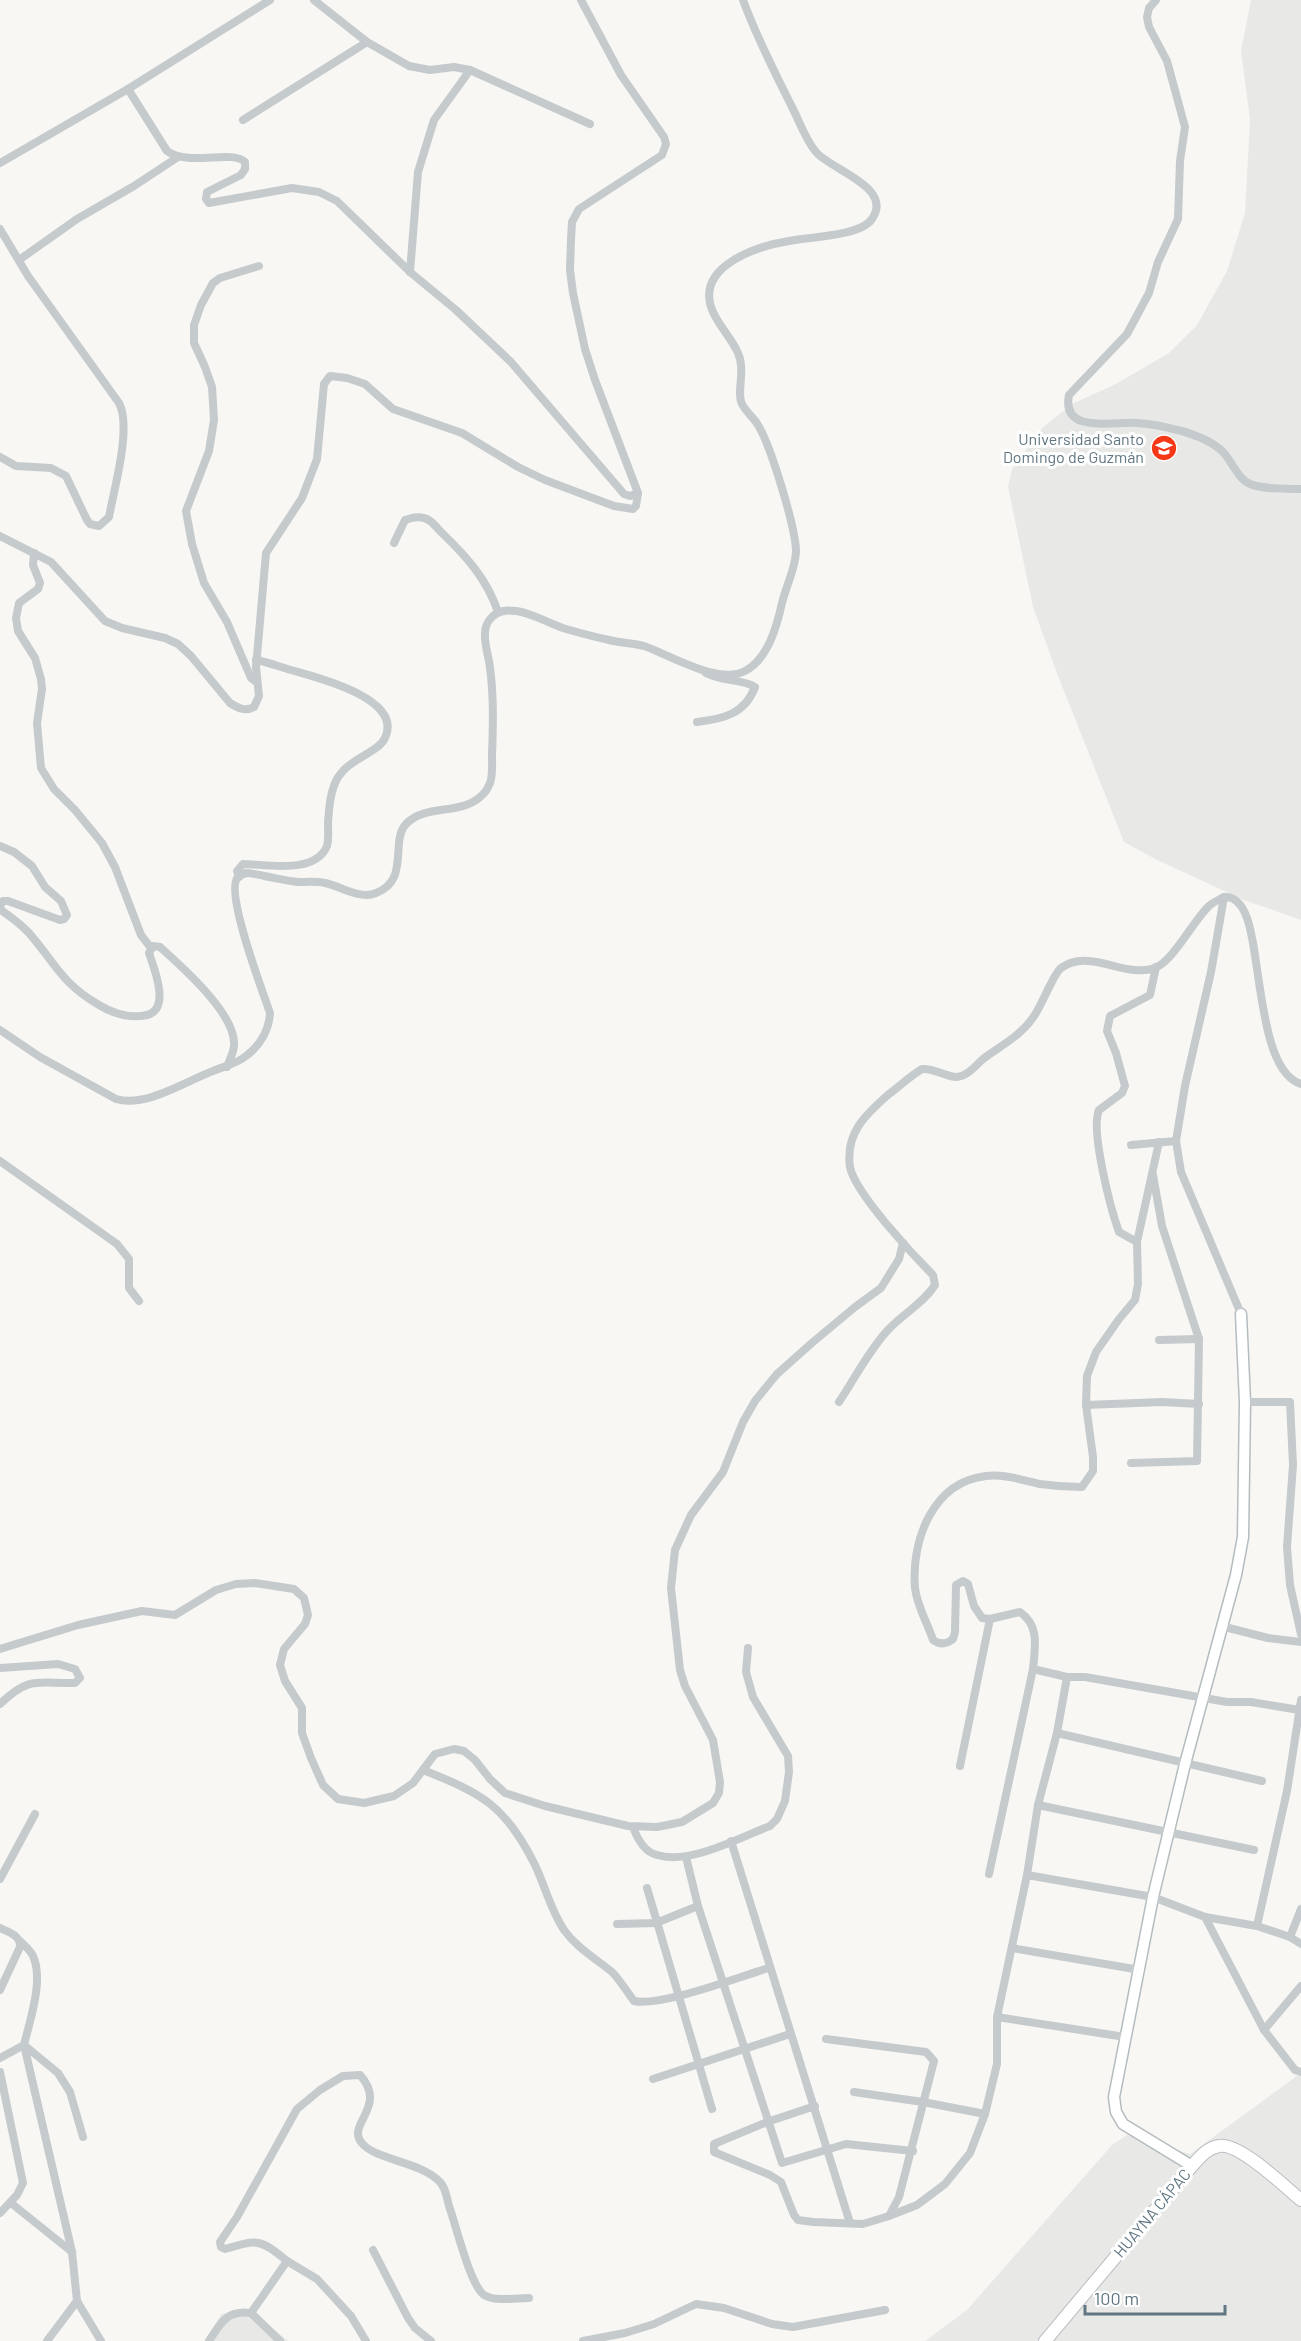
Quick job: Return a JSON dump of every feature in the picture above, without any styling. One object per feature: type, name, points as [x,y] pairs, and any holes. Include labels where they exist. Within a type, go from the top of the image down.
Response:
[{"type":"main road","name":"HUAYNA CÁPAC","points":[[1045,2341],[1192,2166],[1202,2155],[1218,2146],[1226,2146],[1241,2152],[1301,2200]]},
{"type":"street","points":[[0,162],[128,88],[270,0]]},
{"type":"street","points":[[314,0],[367,42],[409,66],[430,70],[454,66],[470,70],[590,124]]},
{"type":"street","points":[[0,536],[58,568],[105,621],[122,628],[165,638],[185,650],[230,703],[238,708],[250,709],[257,704],[259,696],[256,682],[256,660],[266,553],[302,498],[317,459],[324,384],[330,376],[347,378],[365,384],[393,409],[462,433],[518,467],[545,480],[628,509],[636,506],[638,493],[585,349],[571,282],[572,222],[579,209],[662,154],[666,144],[664,137],[621,75],[581,0]]},
{"type":"street","points":[[694,667],[735,675],[747,670],[756,662],[770,642],[779,618],[785,588],[793,573],[796,549],[791,522],[762,432],[740,401],[741,358],[710,305],[709,293],[712,281],[726,265],[737,257],[789,241],[862,227],[871,221],[876,207],[875,197],[868,187],[817,153],[770,62],[743,0]]},
{"type":"street","points":[[1156,0],[1149,8],[1147,17],[1149,27],[1167,60],[1185,128],[1180,161],[1178,219],[1158,262],[1149,293],[1127,333],[1069,395],[1070,410],[1084,423],[1137,423],[1172,428],[1206,440],[1222,451],[1248,484],[1301,489]]},
{"type":"street","points":[[243,120],[367,42]]},
{"type":"street","points":[[411,272],[418,172],[435,120],[470,70]]},
{"type":"street","points":[[128,88],[167,151],[178,157],[238,157],[243,160],[246,166],[244,172],[207,192],[206,199],[212,204],[240,196],[292,188],[310,190],[328,196],[345,207],[411,272],[456,310],[511,362],[624,494],[630,496],[638,493]]},
{"type":"street","points":[[19,260],[77,219],[178,157]]},
{"type":"street","points":[[0,229],[123,410],[124,435],[109,517],[99,526],[90,524],[66,476],[51,468],[16,466],[0,457]]},
{"type":"street","points":[[256,682],[250,678],[227,622],[204,583],[192,544],[186,511],[209,451],[214,420],[212,387],[194,343],[194,325],[205,296],[216,280],[259,266]]},
{"type":"street","points":[[394,543],[405,520],[419,517],[430,521],[475,567],[498,612]]},
{"type":"street","points":[[34,553],[33,561],[40,579],[40,586],[19,603],[16,618],[18,631],[35,658],[41,679],[37,730],[41,768],[54,789],[102,843],[115,867],[141,934],[151,948]]},
{"type":"street","points":[[238,877],[250,873],[291,881],[328,883],[352,892],[374,894],[387,886],[395,874],[401,832],[409,821],[436,810],[470,804],[481,797],[491,778],[493,720],[491,679],[484,635],[490,619],[498,612],[509,610],[524,612],[564,628],[607,640],[642,645],[722,680],[748,683],[755,687],[739,709],[724,718],[697,722]]},
{"type":"street","points":[[0,1030],[40,1058],[121,1100],[131,1101],[155,1095],[238,1062],[253,1050],[264,1036],[270,1019],[269,1011],[243,929],[234,889],[238,877],[237,871],[243,864],[262,867],[292,866],[312,861],[321,854],[328,842],[329,808],[336,780],[353,760],[381,744],[387,728],[384,715],[358,692],[256,660]]},
{"type":"street","points":[[0,846],[14,852],[32,866],[45,887],[61,901],[67,915],[60,920],[8,901],[3,901],[0,905],[1,910],[31,935],[58,972],[79,994],[116,1014],[138,1016],[149,1014],[157,1008],[158,989],[149,953],[155,945],[160,947],[206,991],[230,1025],[234,1046],[227,1067]]},
{"type":"street","points":[[1192,2166],[1123,2124],[1116,2112],[1114,2097],[1153,1897],[1185,1764],[1236,1575],[1243,1537],[1245,1402],[1241,1314],[1181,1172],[1176,1141],[1180,1108],[1211,972],[1224,897]]},
{"type":"street","points":[[839,1402],[886,1331],[929,1295],[935,1285],[933,1275],[872,1205],[851,1169],[849,1153],[855,1129],[867,1112],[922,1069],[931,1069],[957,1077],[967,1074],[1020,1033],[1032,1019],[1059,969],[1072,962],[1103,963],[1138,970],[1156,967],[1171,954],[1210,905],[1224,897],[1236,900],[1245,912],[1250,930],[1258,987],[1274,1050],[1282,1070],[1294,1082],[1301,1084]]},
{"type":"street","points":[[1137,1242],[1119,1232],[1100,1149],[1097,1114],[1122,1093],[1125,1086],[1107,1031],[1110,1016],[1150,995],[1156,967]]},
{"type":"street","points":[[1131,1145],[1176,1141]]},
{"type":"street","points":[[989,1874],[1033,1669],[1036,1641],[1034,1628],[1027,1617],[1020,1612],[990,1619],[979,1616],[968,1584],[960,1582],[956,1585],[955,1632],[952,1639],[945,1643],[937,1643],[933,1640],[919,1606],[915,1587],[917,1550],[924,1524],[946,1492],[966,1480],[986,1476],[1005,1476],[1041,1484],[1082,1487],[1093,1471],[1086,1405],[1087,1376],[1096,1352],[1119,1318],[1135,1300],[1138,1284],[1137,1242],[1159,1142]]},
{"type":"street","points":[[0,1161],[117,1244],[129,1259],[129,1288],[139,1301]]},
{"type":"street","points":[[1131,1463],[1196,1462],[1199,1339],[1162,1226],[1152,1172]]},
{"type":"street","points":[[0,1649],[78,1625],[142,1611],[175,1615],[216,1590],[236,1584],[255,1583],[294,1590],[304,1598],[308,1616],[305,1624],[284,1649],[280,1665],[285,1681],[302,1708],[303,1741],[323,1785],[333,1795],[344,1801],[371,1803],[386,1800],[402,1792],[435,1754],[449,1749],[464,1751],[505,1792],[545,1806],[633,1827],[657,1827],[682,1822],[709,1808],[717,1798],[720,1788],[713,1740],[686,1686],[678,1662],[671,1587],[675,1550],[691,1515],[723,1472],[743,1422],[755,1401],[777,1374],[855,1307],[881,1288],[899,1259],[903,1243]]},
{"type":"street","points":[[1159,1340],[1199,1339]]},
{"type":"street","points":[[1086,1405],[1162,1402],[1199,1404]]},
{"type":"street","points":[[1245,1402],[1301,1402]]},
{"type":"street","points":[[1290,1402],[1293,1465],[1287,1546],[1290,1586],[1301,1634]]},
{"type":"street","points":[[960,1766],[990,1619]]},
{"type":"street","points":[[1221,1626],[1268,1638],[1301,1642]]},
{"type":"street","points":[[633,1827],[644,1847],[655,1855],[686,1857],[770,1826],[777,1819],[785,1801],[789,1772],[788,1756],[753,1697],[746,1672],[748,1648]]},
{"type":"street","points":[[0,1668],[63,1665],[75,1669],[80,1678],[75,1683],[33,1682],[24,1685],[0,1704]]},
{"type":"street","points":[[1033,1669],[1067,1677],[1116,1681],[1204,1698],[1299,1710]]},
{"type":"street","points":[[815,2106],[767,2122],[714,2144],[714,2152],[770,2175],[781,2182],[798,2220],[863,2224],[889,2216],[917,2205],[945,2184],[970,2153],[985,2114],[997,2064],[996,2017],[1027,1875],[1038,1805],[1058,1733],[1067,1677]]},
{"type":"street","points":[[1257,1926],[1287,1791],[1301,1700]]},
{"type":"street","points":[[1058,1733],[1262,1781]]},
{"type":"street","points":[[423,1770],[456,1783],[489,1801],[509,1820],[535,1864],[564,1929],[576,1945],[614,1974],[634,2001],[645,2002],[679,1995],[769,1968]]},
{"type":"street","points":[[1038,1805],[1254,1850]]},
{"type":"street","points":[[0,1879],[35,1814]]},
{"type":"street","points":[[730,1841],[850,2223]]},
{"type":"street","points":[[686,1857],[698,1906],[782,2163],[846,2144],[913,2151]]},
{"type":"street","points":[[1027,1875],[1153,1897],[1205,1917],[1257,1926],[1290,1937],[1301,1944]]},
{"type":"street","points":[[647,1888],[712,2109]]},
{"type":"street","points":[[617,1924],[656,1923],[698,1906]]},
{"type":"street","points":[[1290,1937],[1301,1910]]},
{"type":"street","points":[[1205,1917],[1264,2030],[1295,2070],[1301,2072]]},
{"type":"street","points":[[0,1928],[18,1938],[33,1955],[36,1968],[36,1992],[24,2045],[72,2252],[77,2301],[101,2341]]},
{"type":"street","points":[[0,1990],[21,1942]]},
{"type":"street","points":[[1012,1948],[1140,1970]]},
{"type":"street","points":[[1264,2030],[1301,1986]]},
{"type":"street","points":[[996,2017],[1125,2037]]},
{"type":"street","points":[[653,2079],[790,2034]]},
{"type":"street","points":[[826,2039],[926,2052],[934,2061],[913,2151],[899,2198],[889,2216]]},
{"type":"street","points":[[0,2058],[24,2045]]},
{"type":"street","points":[[24,2045],[58,2073],[70,2092],[83,2137]]},
{"type":"street","points":[[0,2072],[23,2183],[10,2203],[0,2213]]},
{"type":"street","points":[[366,2341],[351,2316],[317,2279],[269,2247],[251,2241],[225,2249],[221,2247],[220,2242],[237,2217],[297,2109],[320,2090],[343,2076],[360,2075],[366,2082],[371,2095],[368,2109],[359,2126],[358,2137],[361,2143],[370,2150],[419,2167],[441,2182],[473,2282],[485,2296],[503,2299],[529,2298]]},
{"type":"street","points":[[854,2092],[985,2114]]},
{"type":"street","points":[[10,2203],[72,2252]]},
{"type":"street","points":[[373,2250],[408,2318],[415,2328],[431,2341]]},
{"type":"street","points":[[251,2313],[287,2261]]},
{"type":"street","points":[[47,2341],[77,2301]]},
{"type":"street","points":[[583,2341],[625,2333],[654,2324],[696,2304],[724,2308],[772,2324],[793,2327],[885,2310]]},
{"type":"street","points":[[209,2341],[220,2322],[237,2311],[251,2313],[280,2341]]},
{"type":"shaded area","name":"Universidad Santo Domingo de Guzmán","points":[[1251,0],[1301,0],[1301,920],[1244,900],[1157,860],[1124,842],[1033,607],[1008,487],[1012,469],[1042,428],[1072,404],[1116,384],[1169,353],[1197,325],[1227,271],[1245,213],[1250,120],[1241,51]]},
{"type":"shaded area","points":[[1301,2073],[1301,2341],[925,2341],[967,2310],[1112,2145],[1127,2135],[1190,2154]]},
{"type":"shaded area","points":[[249,2309],[288,2341],[206,2341],[221,2314]]},
{"type":"place","name":"Universidad Santo Domingo de Guzmán","points":[[1164,448]]}]
